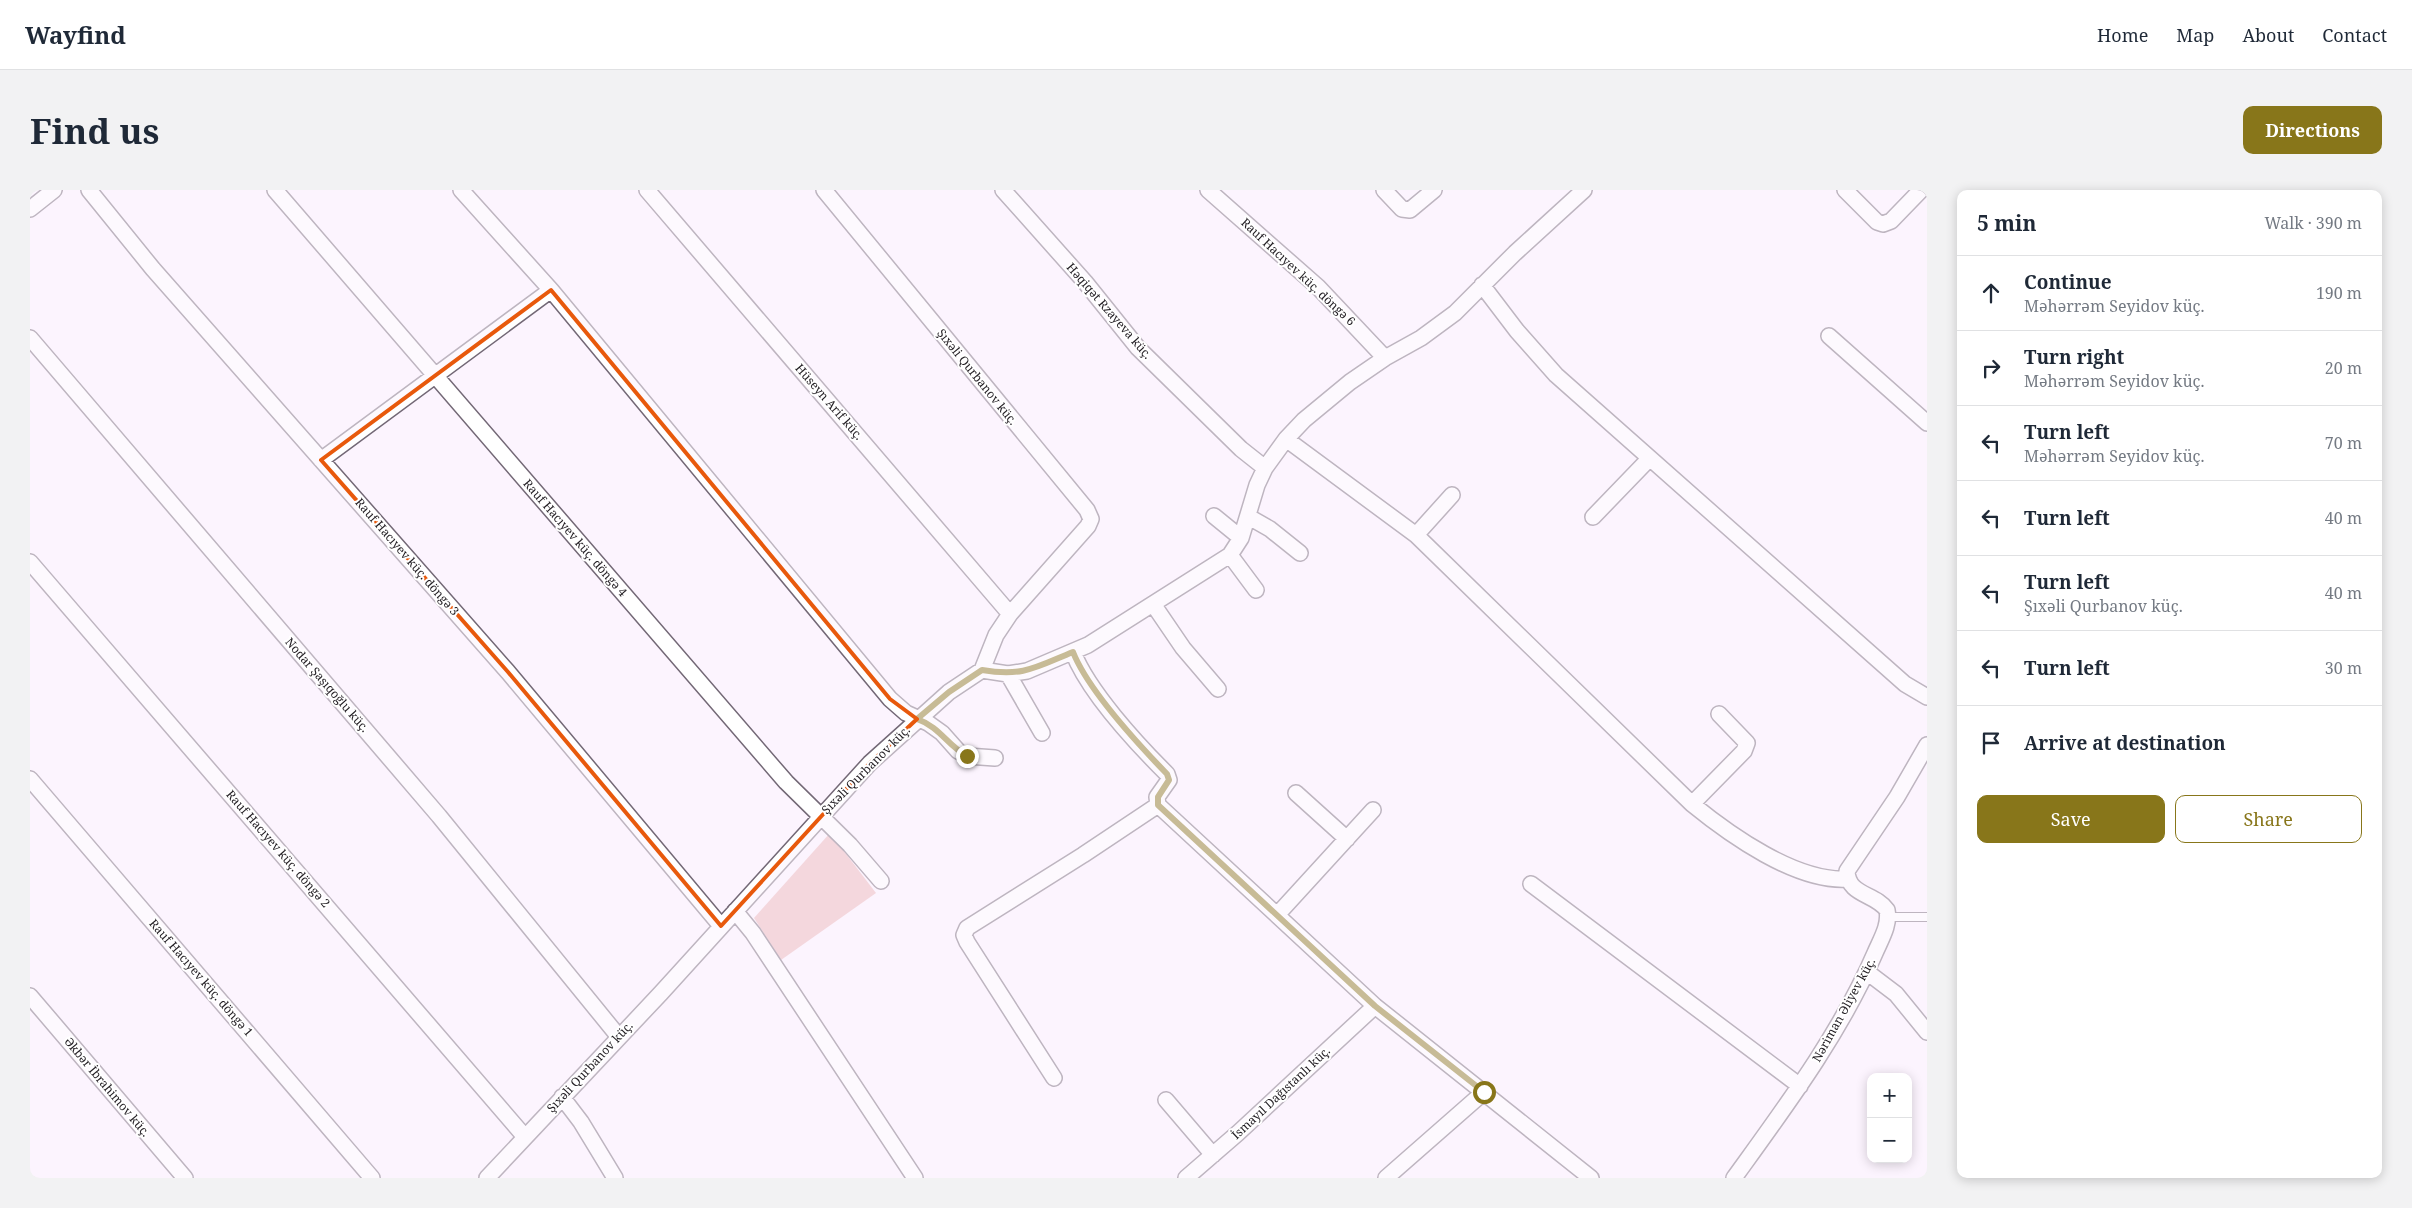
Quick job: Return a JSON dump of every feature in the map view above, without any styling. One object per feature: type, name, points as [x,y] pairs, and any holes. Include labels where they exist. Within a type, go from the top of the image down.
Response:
[{"type":"street","points":[[30,209],[54,190]]},
{"type":"street","name":"Rauf Hacıyev küç. döngə 3","points":[[89,190],[153,269],[508,672],[721,926]]},
{"type":"street","name":"Rauf Hacıyev küç. döngə 4","points":[[275,190],[786,782],[821,815],[881,881]]},
{"type":"street","points":[[461,190],[550,290],[890,699],[917,719],[928,723],[942,733],[958,751],[967,756],[995,758]]},
{"type":"street","name":"Hüseyn Arif küç.","points":[[647,190],[1010,614]]},
{"type":"street","name":"Şıxəli Qurbanov küç.","points":[[487,1178],[620,1037],[870,763],[949,692],[982,670],[996,635],[1010,614],[1088,526],[1091,519],[1087,510],[824,190]]},
{"type":"street","name":"Həqiqət Rzayeva küç.","points":[[1003,190],[1085,282],[1138,348],[1241,450],[1265,468]]},
{"type":"street","name":"Rauf Hacıyev küç. döngə 6","points":[[1208,190],[1318,287],[1385,358]]},
{"type":"street","points":[[1384,190],[1402,209],[1410,210],[1434,190]]},
{"type":"street","points":[[982,670],[1008,674],[1027,671],[1073,652],[1103,638],[1230,555],[1241,538],[1265,468],[1286,439],[1304,420],[1350,382],[1385,358],[1436,328],[1455,313],[1482,285],[1584,190]]},
{"type":"street","points":[[1845,190],[1877,222],[1883,224],[1891,221],[1921,190]]},
{"type":"street","points":[[1482,285],[1517,331],[1556,375],[1905,684],[1927,697]]},
{"type":"street","points":[[321,460],[550,290]]},
{"type":"street","points":[[1829,336],[1927,423]]},
{"type":"street","name":"Nodar Şaşıqoğlu küç.","points":[[30,338],[433,808],[620,1037]]},
{"type":"street","points":[[1286,439],[1416,536],[1692,804],[1746,843],[1780,860],[1823,878],[1847,879]]},
{"type":"street","points":[[1593,517],[1650,459]]},
{"type":"street","points":[[1416,536],[1452,495]]},
{"type":"street","points":[[1214,516],[1241,538]]},
{"type":"street","points":[[1249,516],[1270,529],[1300,553]]},
{"type":"street","points":[[1230,555],[1256,590]]},
{"type":"street","name":"Rauf Hacıyev küç. döngə 2","points":[[30,562],[525,1137]]},
{"type":"street","points":[[1153,604],[1182,648],[1218,689]]},
{"type":"street","points":[[1073,652],[1085,676],[1138,745],[1167,774],[1169,780],[1158,797],[1158,805],[1375,1006],[1591,1178]]},
{"type":"street","points":[[1008,674],[1042,733]]},
{"type":"street","points":[[1692,804],[1744,751],[1747,743],[1719,714]]},
{"type":"street","points":[[1889,917],[1884,905],[1854,889],[1847,879],[1846,871],[1850,862],[1897,797],[1926,751]]},
{"type":"street","name":"Rauf Hacıyev küç. döngə 1","points":[[30,779],[372,1178]]},
{"type":"street","points":[[1296,793],[1347,839]]},
{"type":"street","points":[[1054,1078],[967,942],[964,936],[966,928],[1158,805]]},
{"type":"street","points":[[1277,915],[1373,810]]},
{"type":"street","points":[[1531,884],[1800,1086]]},
{"type":"street","points":[[735,911],[758,941],[915,1178]]},
{"type":"street","name":"Nəriman Əliyev küç.","points":[[1734,1178],[1800,1086],[1832,1035],[1866,972],[1889,917]]},
{"type":"street","points":[[1866,972],[1896,994],[1927,1032]]},
{"type":"street","name":"Əkbər İbrahimov küç.","points":[[30,996],[185,1178]]},
{"type":"street","name":"İsmayıl Dağıstanlı küç.","points":[[1186,1178],[1375,1006]]},
{"type":"street","points":[[1386,1178],[1484,1092]]},
{"type":"street","points":[[562,1097],[581,1122],[615,1178]]},
{"type":"street","points":[[1166,1100],[1213,1155]]},
{"type":"lane","points":[[1889,917],[1927,916]]},
{"type":"highlighted area","points":[[551,290],[890,699],[917,719],[870,763],[721,926],[508,672],[321,460]]},
{"type":"shaded area","points":[[830,833],[876,893],[781,960],[754,918]]},
{"type":"route","points":[[967,756],[958,751],[942,733],[928,723],[917,719],[949,692],[982,670],[1008,674],[1027,671],[1073,652],[1085,676],[1138,745],[1167,774],[1169,780],[1167,786],[1160,792],[1158,805],[1375,1006],[1484,1092]]}]
